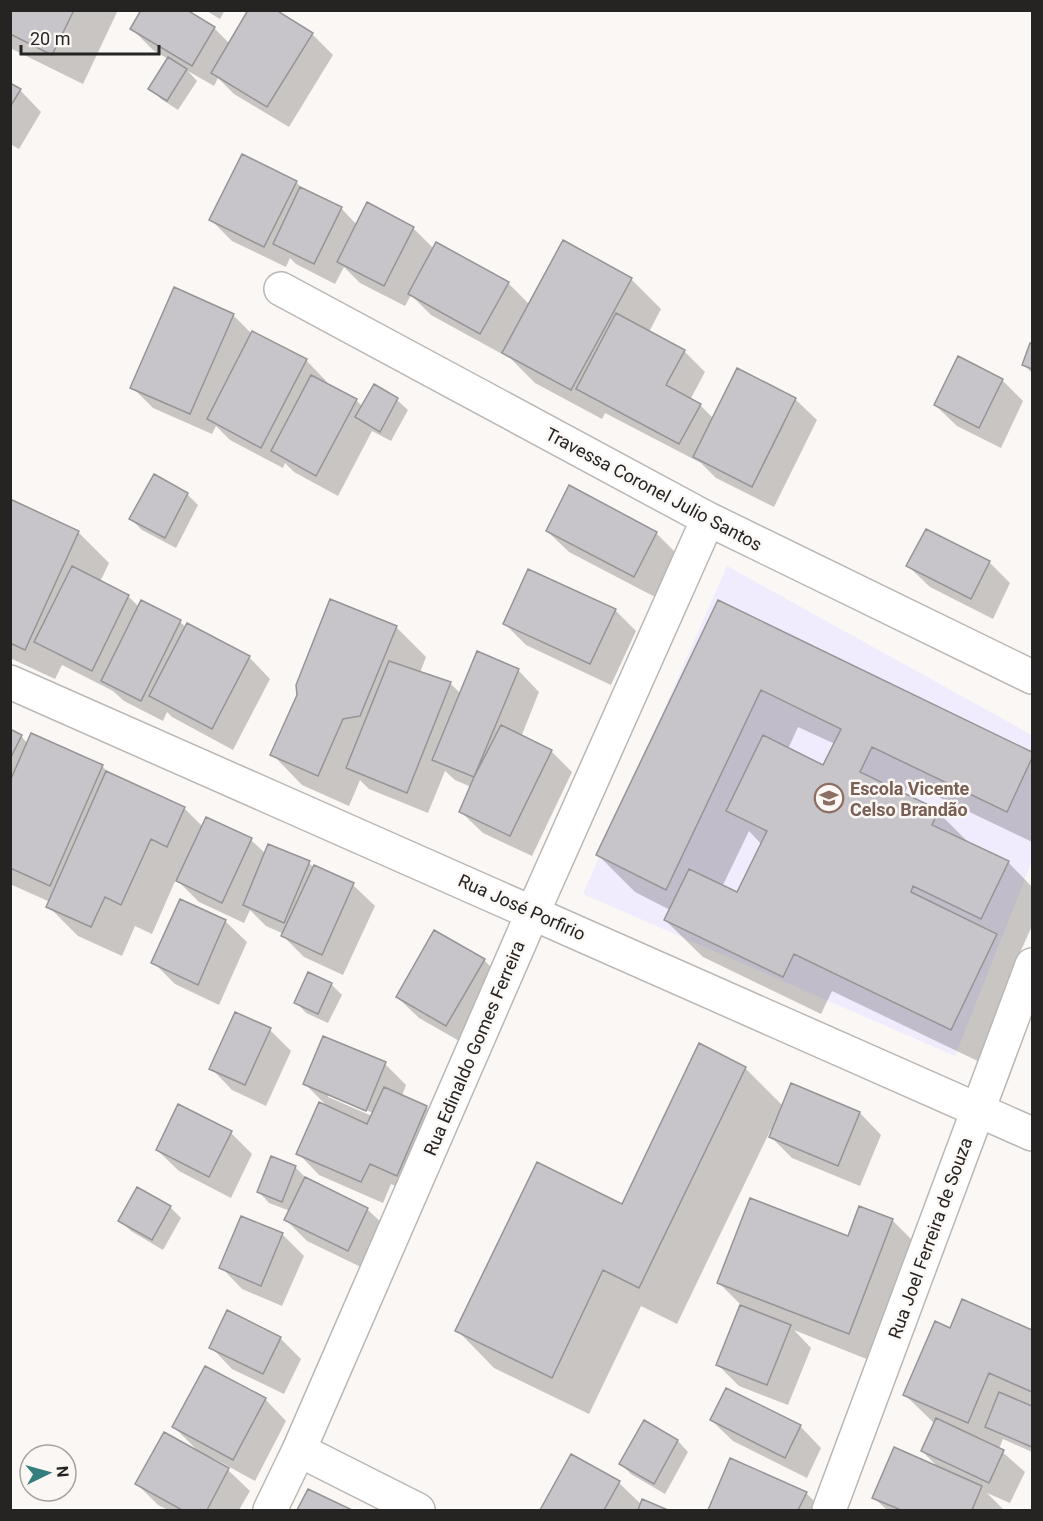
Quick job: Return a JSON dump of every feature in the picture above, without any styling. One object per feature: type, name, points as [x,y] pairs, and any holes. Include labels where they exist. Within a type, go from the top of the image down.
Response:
[{"type":"street","name":"Travessa Coronel Julio Santos","points":[[281,289],[708,519],[1032,677]]},
{"type":"street","name":"Rua Edinaldo Gomes Ferreira","points":[[270,1510],[299,1450],[533,912],[708,519]]},
{"type":"street","name":"Rua José Porfirio","points":[[10,682],[1032,1134]]},
{"type":"street","name":"Rua Joel Ferreira de Souza","points":[[829,1510],[1032,965]]},
{"type":"street","points":[[299,1450],[418,1510]]},
{"type":"shaded area","name":"Escola Vicente Celso Brandão","points":[[727,566],[1032,735],[1032,861],[955,1056],[583,894]]},
{"type":"building","points":[[10,10],[74,10],[52,55],[10,34]]},
{"type":"building","points":[[141,10],[187,10],[215,27],[192,66],[130,29]]},
{"type":"building","points":[[248,10],[276,10],[313,33],[267,107],[211,73]]},
{"type":"building","points":[[168,57],[187,69],[167,101],[148,89]]},
{"type":"building","points":[[10,83],[21,89],[10,107]]},
{"type":"building","points":[[242,154],[297,181],[264,247],[209,220]]},
{"type":"building","points":[[300,187],[342,207],[314,264],[273,244]]},
{"type":"building","points":[[367,202],[414,227],[384,286],[337,262]]},
{"type":"building","points":[[563,240],[632,278],[571,390],[502,353]]},
{"type":"building","points":[[436,242],[509,282],[480,334],[408,294]]},
{"type":"building","points":[[174,287],[234,314],[190,414],[130,388]]},
{"type":"building","points":[[616,313],[685,350],[666,385],[701,404],[679,444],[576,389]]},
{"type":"building","points":[[252,331],[307,359],[261,448],[207,419]]},
{"type":"building","points":[[1030,343],[1032,344],[1032,369],[1022,365]]},
{"type":"building","points":[[958,356],[1003,379],[979,428],[934,405]]},
{"type":"building","points":[[737,368],[796,398],[752,487],[693,457]]},
{"type":"building","points":[[311,375],[357,399],[316,476],[271,451]]},
{"type":"building","points":[[374,384],[398,398],[380,432],[355,417]]},
{"type":"building","points":[[154,474],[188,493],[165,538],[129,519]]},
{"type":"building","points":[[569,485],[657,532],[634,577],[546,531]]},
{"type":"building","points":[[10,499],[79,531],[25,650],[10,643]]},
{"type":"building","points":[[926,529],[990,561],[971,599],[906,566]]},
{"type":"building","points":[[72,566],[129,595],[92,671],[34,642]]},
{"type":"building","points":[[528,569],[616,609],[590,664],[503,624]]},
{"type":"building","points":[[330,599],[397,626],[360,716],[343,719],[318,776],[270,755],[297,695],[296,685]]},
{"type":"building","points":[[141,600],[181,620],[141,701],[101,681]]},
{"type":"building","name":"Escola Vicente Celso Brandão","points":[[718,600],[1032,752],[1032,758],[1007,812],[872,747],[860,772],[939,810],[932,825],[1009,861],[981,919],[913,886],[911,892],[997,934],[951,1030],[794,954],[783,977],[664,920],[689,869],[737,892],[767,831],[726,811],[763,735],[823,765],[841,729],[761,690],[666,890],[596,855]]},
{"type":"building","points":[[187,623],[250,656],[212,729],[149,696]]},
{"type":"building","points":[[477,651],[519,669],[474,777],[432,760]]},
{"type":"building","points":[[389,661],[451,682],[407,793],[346,768]]},
{"type":"building","points":[[501,725],[552,750],[510,836],[459,812]]},
{"type":"building","points":[[10,729],[22,735],[10,759]]},
{"type":"building","points":[[31,733],[103,765],[50,886],[10,868],[10,781]]},
{"type":"building","points":[[106,771],[185,807],[167,847],[151,839],[121,905],[105,897],[91,927],[46,907]]},
{"type":"building","points":[[206,817],[252,838],[222,903],[176,881]]},
{"type":"building","points":[[268,844],[310,861],[284,923],[243,905]]},
{"type":"building","points":[[314,865],[354,883],[322,955],[281,936]]},
{"type":"building","points":[[180,899],[226,920],[198,985],[151,963]]},
{"type":"building","points":[[434,930],[485,959],[446,1026],[396,997]]},
{"type":"building","points":[[308,972],[332,983],[318,1014],[294,1003]]},
{"type":"building","points":[[235,1012],[271,1028],[245,1085],[209,1069]]},
{"type":"building","points":[[323,1036],[386,1062],[366,1111],[303,1084]]},
{"type":"building","points":[[699,1043],[746,1067],[639,1288],[603,1270],[552,1378],[455,1331],[537,1162],[622,1204]]},
{"type":"building","points":[[791,1083],[860,1112],[838,1166],[769,1137]]},
{"type":"building","points":[[384,1087],[427,1106],[397,1176],[370,1164],[361,1182],[296,1154],[319,1102],[367,1124]]},
{"type":"building","points":[[178,1104],[232,1131],[209,1177],[156,1150]]},
{"type":"building","points":[[271,1156],[296,1166],[282,1202],[257,1192]]},
{"type":"building","points":[[305,1177],[368,1208],[348,1251],[284,1220]]},
{"type":"building","points":[[137,1187],[171,1206],[152,1240],[118,1221]]},
{"type":"building","points":[[750,1198],[848,1236],[859,1206],[893,1219],[849,1334],[717,1283]]},
{"type":"building","points":[[241,1216],[283,1233],[261,1286],[219,1268]]},
{"type":"building","points":[[962,1299],[1032,1330],[1032,1392],[989,1373],[968,1423],[903,1395],[935,1321],[950,1328]]},
{"type":"building","points":[[740,1305],[791,1325],[767,1385],[716,1365]]},
{"type":"building","points":[[227,1310],[281,1337],[263,1374],[209,1348]]},
{"type":"building","points":[[205,1366],[266,1398],[233,1460],[172,1427]]},
{"type":"building","points":[[726,1388],[801,1425],[785,1458],[710,1420]]},
{"type":"building","points":[[999,1392],[1032,1406],[1032,1447],[985,1427]]},
{"type":"building","points":[[936,1418],[1004,1450],[989,1483],[921,1451]]},
{"type":"building","points":[[644,1420],[678,1440],[654,1484],[619,1464]]},
{"type":"building","points":[[164,1432],[229,1468],[207,1510],[182,1510],[135,1484]]},
{"type":"building","points":[[894,1447],[982,1486],[972,1510],[901,1510],[872,1498]]},
{"type":"building","points":[[571,1454],[620,1481],[604,1510],[540,1510]]},
{"type":"building","points":[[730,1458],[807,1492],[798,1510],[708,1510]]},
{"type":"building","points":[[308,1489],[352,1510],[297,1510]]},
{"type":"building","points":[[642,1499],[668,1510],[638,1510]]},
{"type":"place","name":"Escola Vicente Celso Brandão","points":[[829,798]]}]
